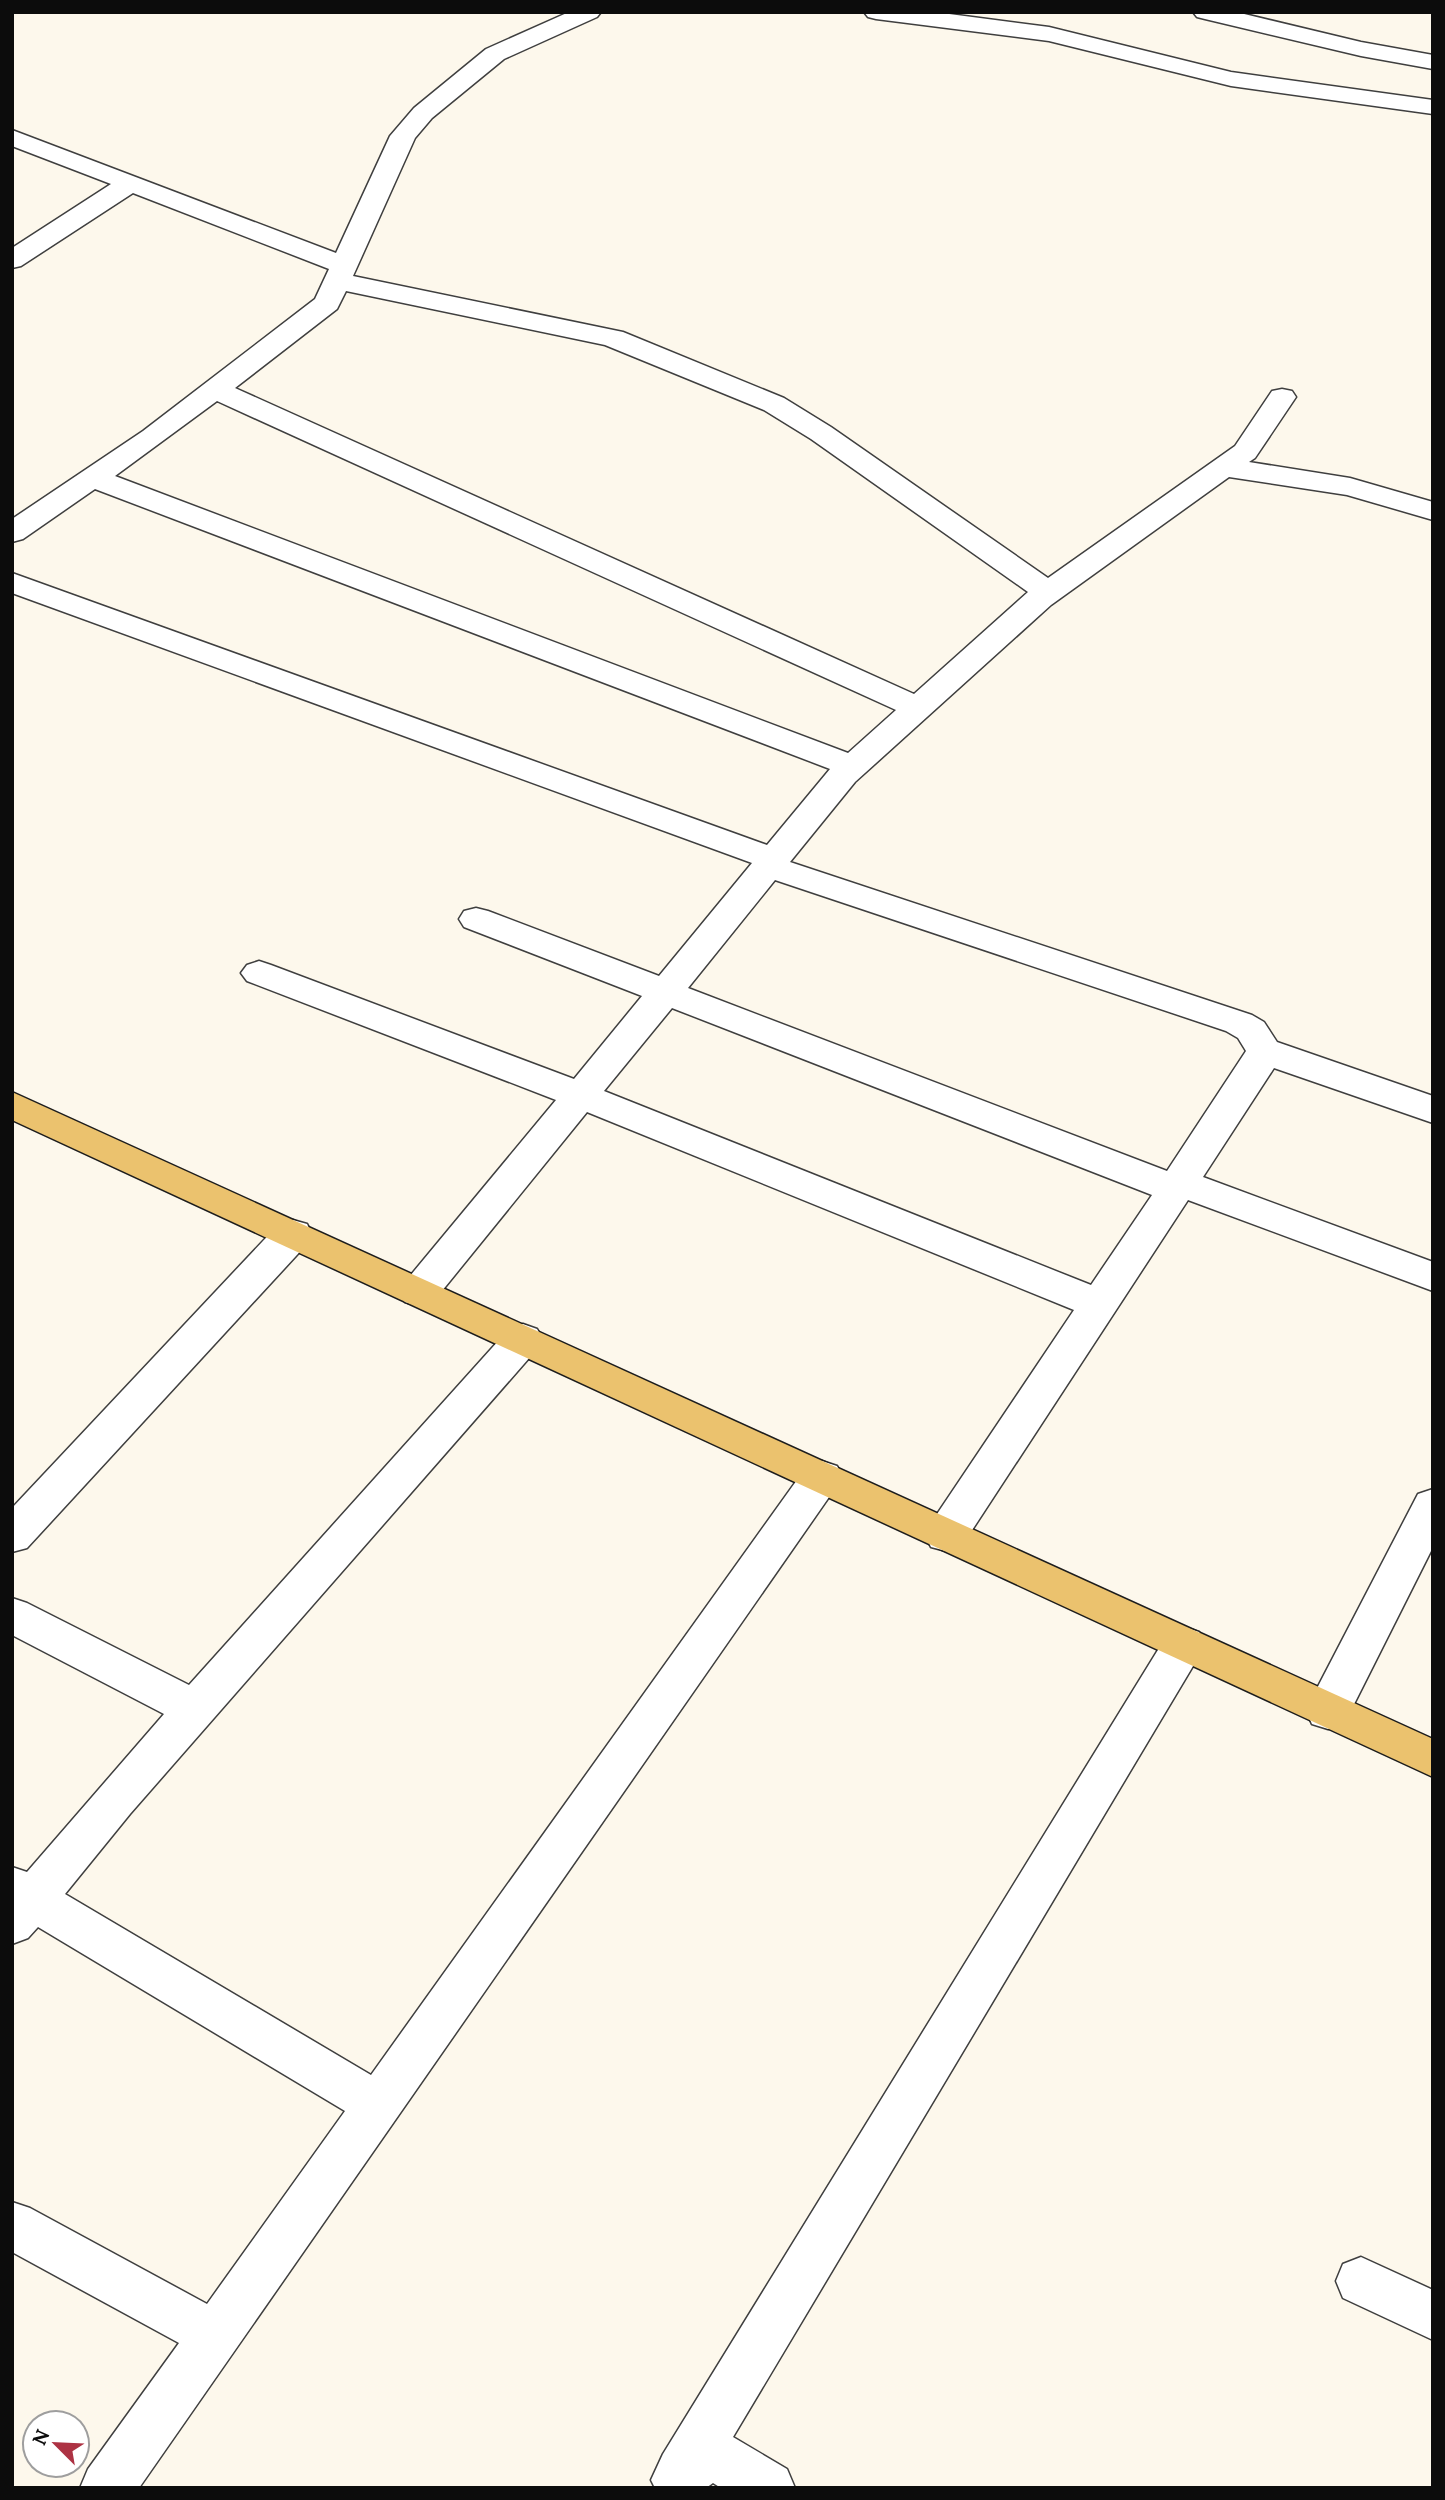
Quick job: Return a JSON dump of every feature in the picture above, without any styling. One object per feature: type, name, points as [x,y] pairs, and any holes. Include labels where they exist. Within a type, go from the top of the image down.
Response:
[{"type":"main road","points":[[12,1105],[1433,1759]]},
{"type":"street","points":[[12,533],[214,389],[327,303],[403,136],[423,113],[495,54],[589,12]]},
{"type":"street","points":[[876,12],[1049,34],[1231,79],[1433,107]]},
{"type":"street","points":[[1205,12],[1361,49],[1433,62]]},
{"type":"street","points":[[12,137],[131,183],[342,273],[613,338],[774,404],[821,433],[1048,592]]},
{"type":"street","points":[[12,260],[131,183]]},
{"type":"street","points":[[214,389],[916,707]]},
{"type":"street","points":[[419,1292],[770,862],[852,766],[1048,592],[1224,467],[1252,443],[1282,397]]},
{"type":"street","points":[[1224,467],[1350,487],[1433,511]]},
{"type":"street","points":[[92,478],[852,766]]},
{"type":"street","points":[[12,582],[770,862],[1239,1023],[1251,1030],[1264,1051],[1433,1110]]},
{"type":"street","points":[[476,919],[1177,1185],[1433,1277]]},
{"type":"street","points":[[259,973],[580,1095],[1098,1304]]},
{"type":"street","points":[[946,1535],[1260,1061],[1264,1051]]},
{"type":"street","points":[[12,1536],[293,1234]]},
{"type":"street","points":[[378,2105],[19,1903],[114,1801],[523,1339]]},
{"type":"street","points":[[107,2488],[822,1477]]},
{"type":"street","points":[[1328,1711],[1433,1505]]},
{"type":"street","points":[[12,1615],[195,1709]]},
{"type":"street","points":[[678,2481],[1184,1644]]},
{"type":"street","points":[[12,2225],[216,2336]]},
{"type":"street","points":[[1361,2281],[1433,2316]]},
{"type":"street","points":[[678,2481],[710,2456],[727,2461],[768,2488]]}]
